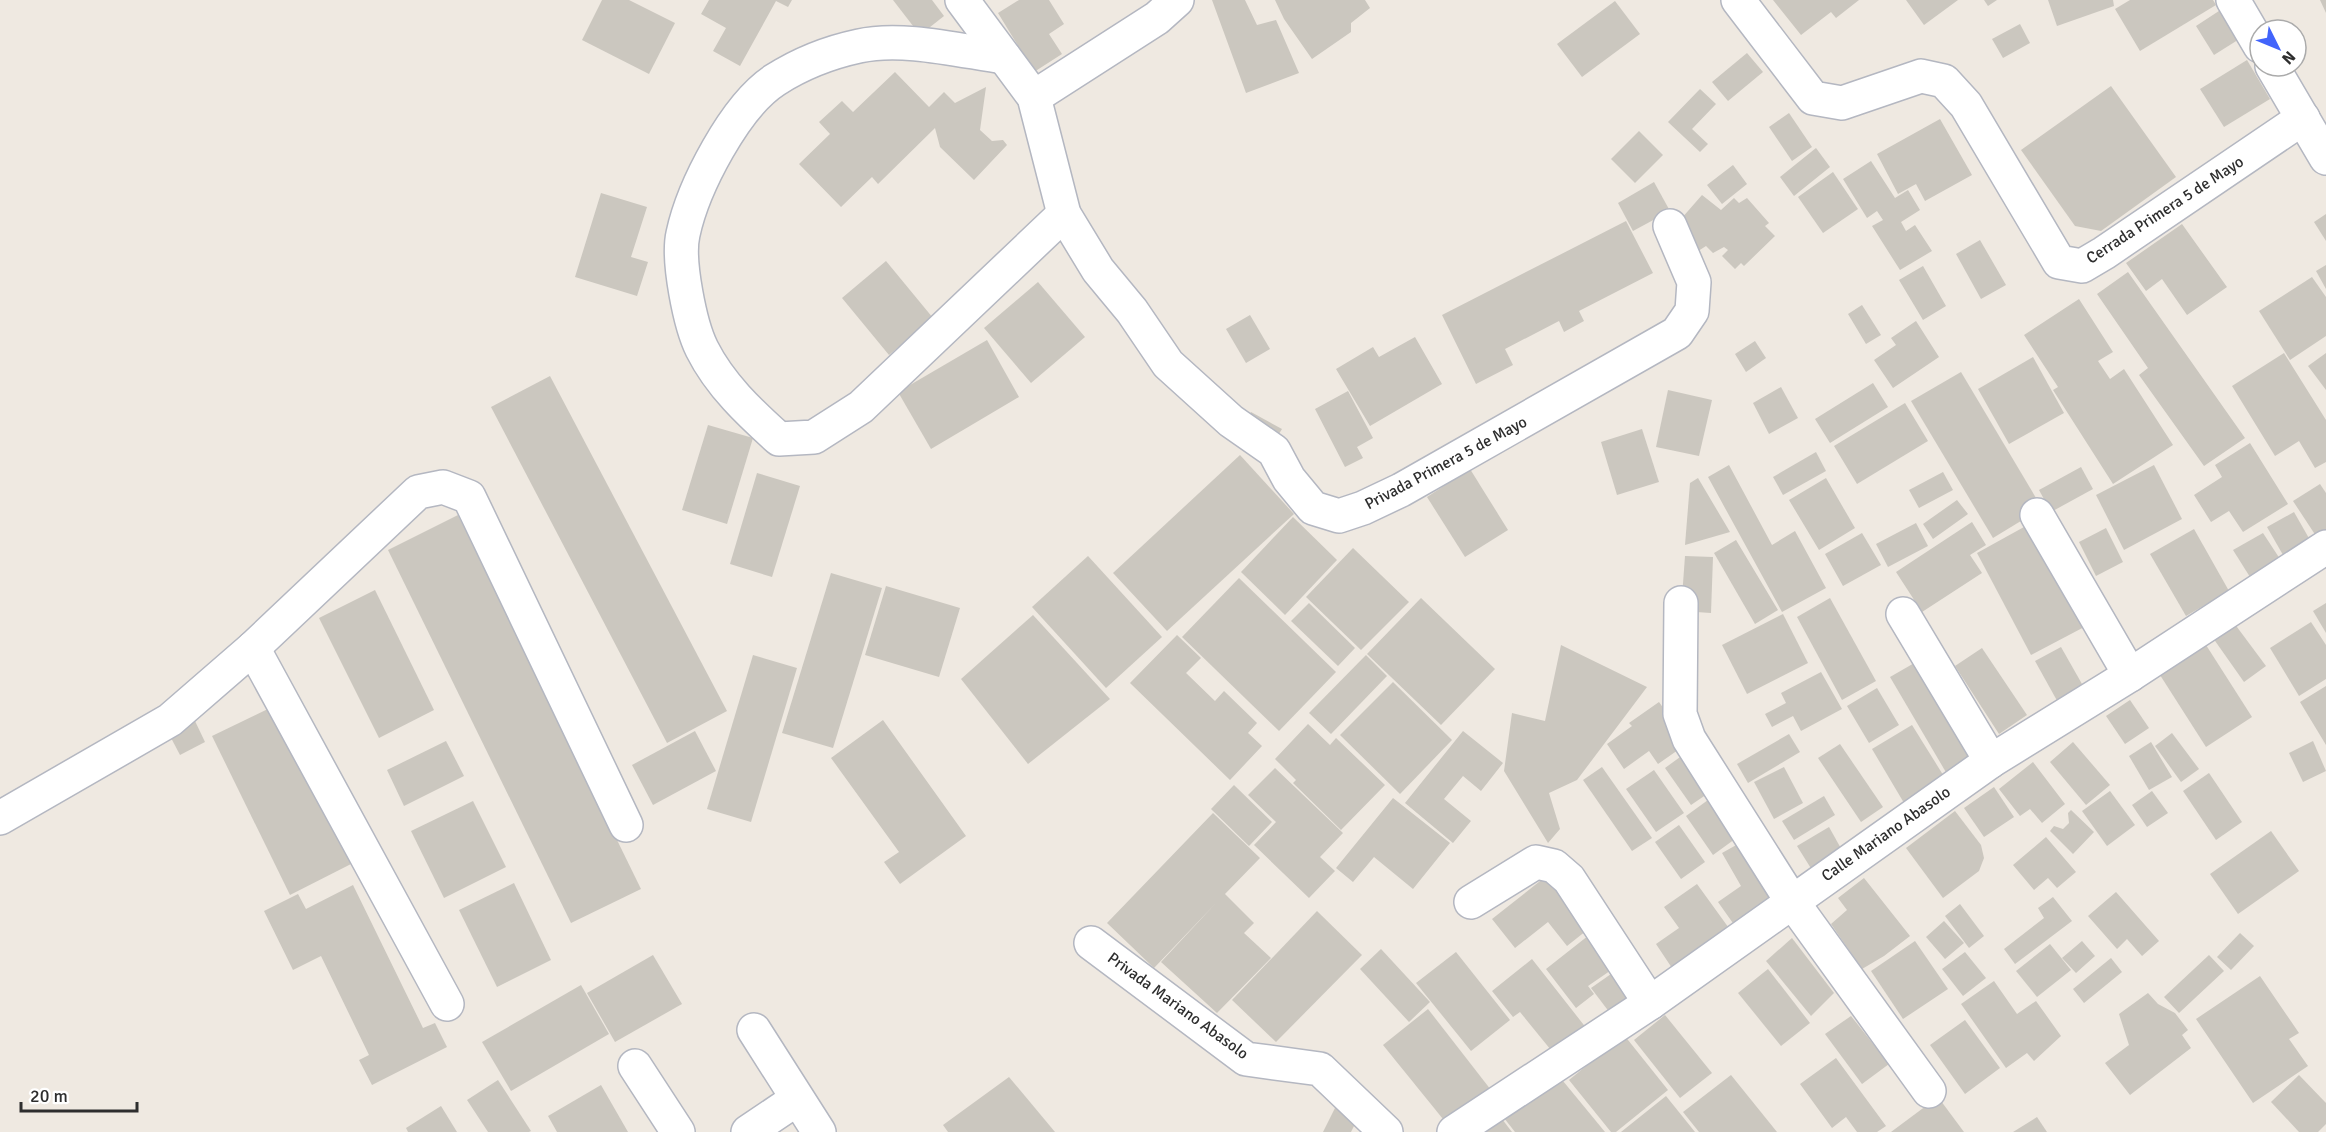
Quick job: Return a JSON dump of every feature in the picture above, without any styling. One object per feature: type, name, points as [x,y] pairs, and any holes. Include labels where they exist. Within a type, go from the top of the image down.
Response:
[{"type":"street","name":"Privada Primera 5 de Mayo","points":[[962,0],[1034,97],[1064,214],[1098,270],[1132,311],[1168,364],[1231,421],[1274,450],[1289,479],[1313,508],[1339,516],[1364,508],[1401,490],[1677,333],[1692,311],[1694,282],[1670,226]]},
{"type":"street","points":[[1034,97],[1157,18],[1177,0]]},
{"type":"street","name":"Cerrada Primera 5 de Mayo","points":[[1738,0],[1812,98],[1842,103],[1921,76],[1944,81],[1966,105],[2059,262],[2082,266],[2303,118]]},
{"type":"street","points":[[2233,0],[2248,26]]},
{"type":"street","points":[[1004,57],[905,44],[861,45],[815,59],[774,80],[740,113],[705,171],[682,235],[685,295],[702,349],[739,402],[779,439],[814,436],[861,406],[1064,214]]},
{"type":"street","points":[[2279,78],[2326,158]]},
{"type":"street","points":[[0,818],[170,720],[253,648],[418,492],[442,487],[469,497],[626,825]]},
{"type":"street","points":[[2037,515],[2130,675]]},
{"type":"street","name":"Calle Mariano Abasolo","points":[[1454,1132],[1650,1003],[1791,900],[1991,761],[2130,675],[2326,547]]},
{"type":"street","points":[[1681,603],[1680,714],[1689,739],[1791,900],[1929,1091]]},
{"type":"street","points":[[1903,614],[1991,761]]},
{"type":"street","points":[[253,648],[447,1005]]},
{"type":"street","points":[[1471,902],[1536,862],[1554,866],[1569,879],[1650,1003]]},
{"type":"street","name":"Privada Mariano Abasolo","points":[[1091,943],[1246,1059],[1320,1069],[1386,1132]]},
{"type":"street","points":[[754,1030],[819,1132]]},
{"type":"street","points":[[635,1065],[678,1132]]},
{"type":"street","points":[[748,1132],[798,1099]]},
{"type":"building","points":[[602,0],[629,0],[675,23],[649,74],[582,40]]},
{"type":"building","points":[[709,0],[792,0],[788,7],[776,1],[740,66],[713,51],[726,28],[701,14]]},
{"type":"building","points":[[893,0],[932,0],[944,16],[920,35]]},
{"type":"building","points":[[1019,0],[1049,0],[1064,24],[1049,34],[1062,54],[1034,72],[998,13]]},
{"type":"building","points":[[1212,0],[1245,0],[1257,25],[1276,20],[1299,73],[1246,93]]},
{"type":"building","points":[[1275,0],[1365,0],[1370,8],[1351,23],[1351,32],[1312,59],[1284,19]]},
{"type":"building","points":[[1773,0],[1859,0],[1836,18],[1831,12],[1801,35]]},
{"type":"building","points":[[1906,0],[1958,0],[1924,25]]},
{"type":"building","points":[[1984,0],[1997,0],[1988,6]]},
{"type":"building","points":[[2048,0],[2113,0],[2114,6],[2057,26]]},
{"type":"building","points":[[2130,0],[2213,0],[2216,5],[2140,51],[2115,9]]},
{"type":"building","points":[[2320,0],[2326,0],[2326,13]]},
{"type":"building","points":[[1615,1],[1640,34],[1582,77],[1557,44]]},
{"type":"building","points":[[2222,9],[2241,38],[2214,55],[2196,26]]},
{"type":"building","points":[[2020,24],[2030,43],[2003,58],[1992,39]]},
{"type":"building","points":[[1747,53],[1763,72],[1728,101],[1712,82]]},
{"type":"building","points":[[2247,60],[2248,78],[2258,78],[2270,99],[2224,127],[2200,89]]},
{"type":"building","points":[[895,72],[929,107],[944,92],[955,103],[986,87],[980,130],[992,141],[1003,140],[1007,145],[974,180],[940,147],[935,128],[878,184],[872,177],[841,207],[799,164],[830,134],[819,122],[842,101],[853,112]]},
{"type":"building","points":[[2111,86],[2176,177],[2101,231],[2075,226],[2021,150]]},
{"type":"building","points":[[1700,89],[1716,104],[1692,129],[1708,144],[1700,152],[1668,122]]},
{"type":"building","points":[[1789,113],[1812,147],[1792,161],[1769,127]]},
{"type":"building","points":[[1940,119],[1972,175],[1925,201],[1916,184],[1898,194],[1877,154]]},
{"type":"building","points":[[1639,131],[1663,155],[1635,183],[1611,159]]},
{"type":"building","points":[[1816,148],[1830,167],[1794,196],[1780,177]]},
{"type":"building","points":[[1871,161],[1895,198],[1908,190],[1920,210],[1901,222],[1906,231],[1915,225],[1932,251],[1900,270],[1872,226],[1883,220],[1877,211],[1867,218],[1843,179]]},
{"type":"building","points":[[1733,165],[1747,184],[1722,204],[1707,185]]},
{"type":"building","points":[[1833,172],[1858,209],[1823,233],[1798,197]]},
{"type":"building","points":[[1654,182],[1670,211],[1633,231],[1618,203]]},
{"type":"building","points":[[601,193],[647,207],[631,257],[648,262],[637,296],[575,277]]},
{"type":"building","points":[[1702,195],[1721,210],[1734,198],[1739,203],[1747,198],[1769,223],[1765,226],[1775,236],[1744,266],[1741,263],[1735,269],[1722,256],[1728,250],[1724,247],[1713,253],[1706,246],[1692,255],[1674,227]]},
{"type":"building","points":[[2326,214],[2326,241],[2314,222]]},
{"type":"building","points":[[1626,221],[1653,273],[1579,311],[1584,321],[1564,332],[1559,321],[1505,349],[1513,365],[1476,384],[1442,315]]},
{"type":"building","points":[[2182,224],[2227,287],[2187,315],[2162,279],[2146,291],[2126,263]]},
{"type":"building","points":[[1980,240],[2006,285],[1981,299],[1956,254]]},
{"type":"building","points":[[886,261],[933,318],[889,355],[842,298]]},
{"type":"building","points":[[2326,265],[2326,289],[2316,271]]},
{"type":"building","points":[[1923,266],[1946,306],[1923,320],[1899,280]]},
{"type":"building","points":[[2128,272],[2245,438],[2204,466],[2139,375],[2148,368],[2097,294]]},
{"type":"building","points":[[2312,277],[2326,297],[2326,336],[2290,360],[2259,311]]},
{"type":"building","points":[[1038,282],[1085,337],[1031,383],[984,328]]},
{"type":"building","points":[[2079,299],[2113,352],[2098,361],[2110,379],[2124,369],[2173,445],[2113,484],[2053,390],[2058,387],[2024,335]]},
{"type":"building","points":[[1862,305],[1881,335],[1866,344],[1848,314]]},
{"type":"building","points":[[1250,315],[1270,349],[1246,363],[1226,329]]},
{"type":"building","points":[[1916,321],[1939,357],[1893,388],[1874,360],[1896,345],[1891,338]]},
{"type":"building","points":[[1415,337],[1442,384],[1370,426],[1336,369],[1373,347],[1379,357]]},
{"type":"building","points":[[987,340],[1019,397],[931,449],[898,392]]},
{"type":"building","points":[[1755,341],[1766,358],[1746,372],[1735,354]]},
{"type":"building","points":[[2284,353],[2326,420],[2326,462],[2315,468],[2299,441],[2275,456],[2232,386]]},
{"type":"building","points":[[2326,353],[2326,390],[2308,366]]},
{"type":"building","points":[[2033,357],[2064,413],[2009,444],[1978,389]]},
{"type":"building","points":[[1961,372],[2042,508],[1993,538],[1911,401]]},
{"type":"building","points":[[550,376],[727,711],[667,743],[491,407]]},
{"type":"building","points":[[1873,383],[1888,407],[1830,443],[1815,419]]},
{"type":"building","points":[[1781,387],[1798,418],[1769,434],[1753,403]]},
{"type":"building","points":[[1668,390],[1712,400],[1699,456],[1656,447]]},
{"type":"building","points":[[1348,391],[1373,438],[1357,447],[1363,458],[1345,467],[1315,409]]},
{"type":"building","points":[[1905,403],[1928,441],[1857,484],[1834,446]]},
{"type":"building","points":[[1251,412],[1282,429],[1274,442],[1243,425]]},
{"type":"building","points":[[708,425],[753,438],[727,524],[682,510]]},
{"type":"building","points":[[1642,429],[1659,482],[1617,495],[1601,442]]},
{"type":"building","points":[[2250,443],[2288,504],[2243,532],[2229,511],[2211,522],[2194,495],[2222,477],[2215,465]]},
{"type":"building","points":[[1816,452],[1826,471],[1783,495],[1773,477]]},
{"type":"building","points":[[1240,455],[1294,514],[1167,631],[1113,573]]},
{"type":"building","points":[[1729,465],[1772,545],[1795,531],[1826,588],[1782,612],[1708,477]]},
{"type":"building","points":[[2154,465],[2182,519],[2124,550],[2096,495]]},
{"type":"building","points":[[2081,467],[2093,489],[2051,512],[2039,490]]},
{"type":"building","points":[[1470,469],[1508,530],[1465,557],[1427,497]]},
{"type":"building","points":[[1943,472],[1953,490],[1919,508],[1909,490]]},
{"type":"building","points":[[757,473],[800,486],[772,577],[730,564]]},
{"type":"building","points":[[1698,478],[1730,532],[1685,545],[1690,483]]},
{"type":"building","points":[[1826,478],[1855,528],[1819,550],[1789,500]]},
{"type":"building","points":[[2320,484],[2326,493],[2326,530],[2316,536],[2293,501]]},
{"type":"building","points":[[1957,500],[1968,514],[1933,539],[1923,524]]},
{"type":"building","points":[[2294,512],[2310,540],[2283,555],[2267,527]]},
{"type":"building","points":[[458,515],[641,889],[571,923],[388,550]]},
{"type":"building","points":[[1293,517],[1337,560],[1285,615],[1241,572]]},
{"type":"building","points":[[1972,522],[1986,545],[1970,555],[1982,573],[1922,612],[1896,572]]},
{"type":"building","points":[[2033,522],[2088,625],[2031,655],[1977,553]]},
{"type":"building","points":[[1916,523],[1928,546],[1888,567],[1876,544]]},
{"type":"building","points":[[2106,528],[2123,562],[2096,576],[2079,542]]},
{"type":"building","points":[[2194,529],[2229,591],[2186,616],[2150,554]]},
{"type":"building","points":[[1862,533],[1881,565],[1843,586],[1825,554]]},
{"type":"building","points":[[2263,533],[2280,559],[2250,577],[2233,550]]},
{"type":"building","points":[[1736,540],[1778,610],[1755,624],[1714,553]]},
{"type":"building","points":[[1353,548],[1409,602],[1361,650],[1306,597]]},
{"type":"building","points":[[1088,556],[1162,637],[1106,688],[1032,607]]},
{"type":"building","points":[[1685,556],[1713,557],[1711,613],[1681,611]]},
{"type":"building","points":[[831,573],[882,588],[833,748],[782,733]]},
{"type":"building","points":[[1239,578],[1336,672],[1279,731],[1182,637]]},
{"type":"building","points":[[886,586],[960,608],[939,677],[865,655]]},
{"type":"building","points":[[375,590],[434,710],[379,738],[319,618]]},
{"type":"building","points":[[1421,598],[1495,669],[1441,725],[1367,654]]},
{"type":"building","points":[[1830,598],[1876,681],[1842,700],[1797,617]]},
{"type":"building","points":[[1309,603],[1355,648],[1338,666],[1291,621]]},
{"type":"building","points":[[2326,603],[2326,633],[2313,611]]},
{"type":"building","points":[[1783,614],[1808,663],[1747,694],[1722,645]]},
{"type":"building","points":[[1033,615],[1110,699],[1028,764],[961,679]]},
{"type":"building","points":[[2311,622],[2326,645],[2326,679],[2299,696],[2270,648]]},
{"type":"building","points":[[2234,623],[2266,666],[2244,682],[2213,638]]},
{"type":"building","points":[[1177,635],[1201,658],[1186,673],[1215,701],[1224,691],[1257,723],[1248,733],[1262,746],[1230,780],[1130,683]]},
{"type":"building","points":[[1561,645],[1647,687],[1577,780],[1549,793],[1560,829],[1548,843],[1504,771],[1512,713],[1545,721]]},
{"type":"building","points":[[2206,645],[2252,717],[2206,747],[2160,675]]},
{"type":"building","points":[[2061,647],[2086,691],[2060,706],[2035,661]]},
{"type":"building","points":[[1982,648],[2027,715],[1999,734],[1955,666]]},
{"type":"building","points":[[753,655],[797,668],[751,822],[707,809]]},
{"type":"building","points":[[1366,655],[1387,676],[1331,734],[1309,713]]},
{"type":"building","points":[[1923,658],[1979,754],[1947,774],[1890,677]]},
{"type":"building","points":[[1821,672],[1842,709],[1801,731],[1793,716],[1772,727],[1765,714],[1786,703],[1781,693]]},
{"type":"building","points":[[1393,682],[1452,740],[1400,794],[1340,735]]},
{"type":"building","points":[[2326,686],[2326,745],[2300,702]]},
{"type":"building","points":[[1877,688],[1899,725],[1869,743],[1847,706]]},
{"type":"building","points":[[2130,700],[2149,728],[2125,744],[2106,716]]},
{"type":"building","points":[[1659,702],[1688,743],[1658,764],[1649,751],[1624,769],[1607,744],[1632,726],[1629,723]]},
{"type":"building","points":[[274,706],[351,864],[290,895],[212,736]]},
{"type":"building","points":[[883,720],[966,836],[900,884],[884,862],[899,852],[831,758]]},
{"type":"building","points":[[195,721],[205,742],[180,755],[169,734]]},
{"type":"building","points":[[1308,724],[1330,745],[1336,738],[1385,785],[1341,830],[1293,783],[1296,780],[1275,759]]},
{"type":"building","points":[[1912,725],[1945,778],[1904,803],[1872,749]]},
{"type":"building","points":[[695,731],[716,771],[653,805],[632,765]]},
{"type":"building","points":[[1463,731],[1503,763],[1481,791],[1463,776],[1444,799],[1471,821],[1453,843],[1405,803]]},
{"type":"building","points":[[2172,733],[2199,769],[2181,782],[2155,746]]},
{"type":"building","points":[[1789,734],[1800,752],[1748,783],[1737,764]]},
{"type":"building","points":[[446,741],[464,776],[404,806],[387,770]]},
{"type":"building","points":[[2313,741],[2326,771],[2303,782],[2289,753]]},
{"type":"building","points":[[2073,742],[2110,785],[2086,805],[2050,762]]},
{"type":"building","points":[[2151,742],[2172,777],[2149,790],[2129,756]]},
{"type":"building","points":[[1840,744],[1883,807],[1861,822],[1818,758]]},
{"type":"building","points":[[1687,752],[1713,790],[1691,805],[1665,768]]},
{"type":"building","points":[[2033,762],[2065,804],[2042,823],[2030,809],[2020,816],[1999,789]]},
{"type":"building","points":[[1602,767],[1652,838],[1632,851],[1583,780]]},
{"type":"building","points":[[1784,767],[1803,803],[1774,819],[1754,782]]},
{"type":"building","points":[[1275,768],[1343,833],[1320,857],[1335,871],[1309,898],[1254,845],[1276,822],[1248,795]]},
{"type":"building","points":[[1654,770],[1684,813],[1656,832],[1626,789]]},
{"type":"building","points":[[2209,773],[2242,822],[2216,840],[2183,791]]},
{"type":"building","points":[[1234,785],[1272,822],[1249,846],[1211,809]]},
{"type":"building","points":[[1994,787],[2014,817],[1984,837],[1964,808]]},
{"type":"building","points":[[2110,791],[2135,825],[2107,846],[2082,811]]},
{"type":"building","points":[[2152,791],[2168,813],[2147,827],[2132,805]]},
{"type":"building","points":[[1824,796],[1835,815],[1794,840],[1782,821]]},
{"type":"building","points":[[1393,798],[1450,843],[1413,889],[1374,857],[1353,882],[1336,868]]},
{"type":"building","points":[[1708,800],[1735,839],[1713,855],[1686,816]]},
{"type":"building","points":[[473,801],[506,867],[444,898],[411,831]]},
{"type":"building","points":[[2071,810],[2094,832],[2073,854],[2050,831],[2054,826],[2063,829],[2069,823],[2068,813]]},
{"type":"building","points":[[1955,811],[1981,845],[1984,858],[1979,871],[1943,898],[1906,848]]},
{"type":"building","points":[[1213,813],[1260,858],[1225,894],[1254,923],[1244,933],[1271,958],[1217,1013],[1161,962],[1216,903],[1154,968],[1107,923]]},
{"type":"building","points":[[1679,825],[1705,862],[1681,879],[1655,842]]},
{"type":"building","points":[[1829,827],[1843,852],[1812,870],[1797,846]]},
{"type":"building","points":[[2271,831],[2299,871],[2238,914],[2210,874]]},
{"type":"building","points":[[2046,837],[2076,872],[2057,888],[2048,878],[2034,890],[2013,865]]},
{"type":"building","points":[[1747,839],[1779,896],[1735,926],[1718,902],[1741,886],[1722,853]]},
{"type":"building","points":[[1554,870],[1596,923],[1567,946],[1548,922],[1515,948],[1492,919]]},
{"type":"building","points":[[1864,878],[1910,936],[1862,969],[1831,924],[1847,910],[1838,898]]},
{"type":"building","points":[[514,883],[551,960],[497,987],[459,910]]},
{"type":"building","points":[[1697,884],[1731,931],[1674,971],[1656,944],[1679,928],[1664,907]]},
{"type":"building","points":[[353,885],[423,1028],[435,1023],[447,1047],[372,1085],[359,1060],[369,1055],[321,956],[293,970],[264,911],[298,894],[306,909]]},
{"type":"building","points":[[2116,892],[2159,941],[2142,956],[2127,939],[2117,949],[2088,916]]},
{"type":"building","points":[[2053,897],[2072,921],[2015,964],[2004,949],[2044,918],[2038,908]]},
{"type":"building","points":[[1960,904],[1984,936],[1969,948],[1945,916]]},
{"type":"building","points":[[1317,911],[1362,955],[1276,1042],[1232,1000]]},
{"type":"building","points":[[1944,921],[1964,943],[1945,959],[1926,937]]},
{"type":"building","points":[[1598,928],[1620,964],[1588,986],[1594,994],[1576,1008],[1546,969]]},
{"type":"building","points":[[2240,933],[2254,946],[2231,970],[2217,957]]},
{"type":"building","points":[[1792,938],[1834,993],[1811,1016],[1766,961]]},
{"type":"building","points":[[1915,941],[1948,989],[1903,1019],[1871,971]]},
{"type":"building","points":[[2082,941],[2095,956],[2076,973],[2062,958]]},
{"type":"building","points":[[2050,944],[2071,970],[2037,997],[2016,971]]},
{"type":"building","points":[[1381,949],[1430,1002],[1409,1022],[1360,969]]},
{"type":"building","points":[[1456,952],[1510,1020],[1471,1051],[1416,983]]},
{"type":"building","points":[[1965,952],[1986,978],[1963,996],[1942,969]]},
{"type":"building","points":[[653,955],[682,1004],[615,1042],[587,993]]},
{"type":"building","points":[[2209,955],[2224,971],[2179,1013],[2164,997]]},
{"type":"building","points":[[2111,958],[2122,972],[2084,1003],[2073,989]]},
{"type":"building","points":[[1532,959],[1587,1029],[1555,1055],[1520,1012],[1513,1017],[1492,991]]},
{"type":"building","points":[[1621,967],[1642,995],[1613,1017],[1591,988]]},
{"type":"building","points":[[1768,969],[1810,1023],[1781,1046],[1738,993]]},
{"type":"building","points":[[2260,976],[2299,1033],[2289,1039],[2308,1066],[2253,1103],[2196,1019]]},
{"type":"building","points":[[1994,981],[2017,1014],[2036,1001],[2061,1036],[2034,1061],[2027,1053],[2006,1068],[1961,1004]]},
{"type":"building","points":[[581,985],[609,1034],[511,1091],[482,1042]]},
{"type":"building","points":[[2148,993],[2158,1004],[2175,1013],[2188,1030],[2182,1035],[2191,1048],[2130,1095],[2105,1063],[2129,1045],[2119,1014]]},
{"type":"building","points":[[1428,1009],[1491,1090],[1447,1124],[1383,1045]]},
{"type":"building","points":[[1665,1015],[1712,1073],[1680,1098],[1634,1040]]},
{"type":"building","points":[[1851,1016],[1889,1064],[1862,1084],[1825,1034]]},
{"type":"building","points":[[1965,1020],[2000,1068],[1965,1094],[1930,1045]]},
{"type":"building","points":[[1624,1035],[1668,1090],[1616,1132],[1611,1132],[1569,1080]]},
{"type":"building","points":[[1836,1058],[1886,1126],[1877,1132],[1857,1132],[1846,1117],[1832,1128],[1800,1084]]},
{"type":"building","points":[[1731,1075],[1777,1132],[1699,1132],[1683,1112]]},
{"type":"building","points":[[2299,1075],[2326,1103],[2326,1124],[2318,1132],[2299,1132],[2271,1102]]},
{"type":"building","points":[[1009,1077],[1055,1132],[948,1132],[943,1125]]},
{"type":"building","points":[[498,1080],[531,1131],[488,1132],[467,1100]]},
{"type":"building","points":[[1563,1081],[1605,1132],[1515,1132],[1504,1118]]},
{"type":"building","points":[[601,1085],[628,1132],[557,1132],[548,1116]]},
{"type":"building","points":[[1666,1096],[1695,1132],[1621,1132]]},
{"type":"building","points":[[1938,1097],[1964,1132],[1891,1132]]},
{"type":"building","points":[[1340,1098],[1362,1110],[1351,1132],[1323,1132]]},
{"type":"building","points":[[441,1106],[457,1132],[408,1132],[406,1128]]},
{"type":"building","points":[[2037,1117],[2047,1132],[2013,1132]]},
{"type":"building","points":[[1502,1119],[1512,1132],[1485,1132]]}]
